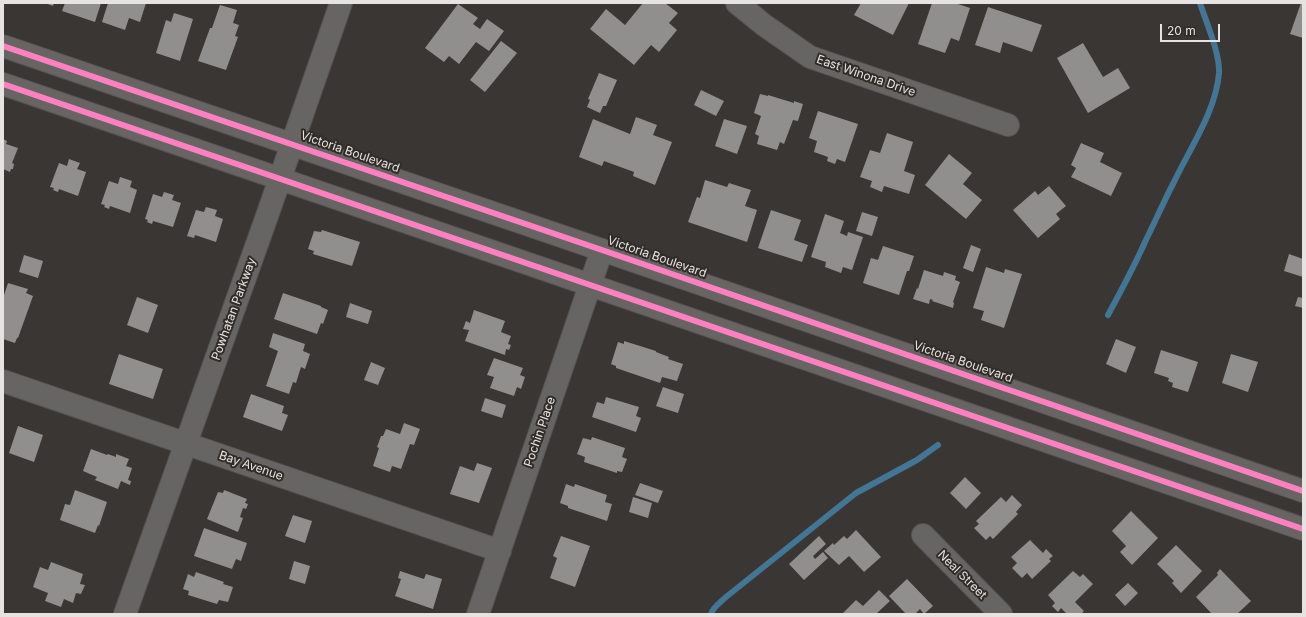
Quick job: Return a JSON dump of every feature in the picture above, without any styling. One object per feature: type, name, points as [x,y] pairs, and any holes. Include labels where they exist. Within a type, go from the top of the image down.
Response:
[{"type":"main road","name":"Powhatan Parkway","points":[[125,614],[342,3]]},
{"type":"main road","name":"East Winona Drive","points":[[737,3],[764,25],[810,57],[1008,126]]},
{"type":"main road","name":"Victoria Boulevard","points":[[3,46],[1303,491]]},
{"type":"main road","points":[[3,84],[1303,529]]},
{"type":"main road","name":"Pochin Place","points":[[478,614],[602,250]]},
{"type":"main road","name":"Bay Avenue","points":[[3,381],[500,551]]},
{"type":"main road","name":"Neal Street","points":[[923,536],[1001,614]]},
{"type":"building","points":[[45,3],[54,3],[53,6]]},
{"type":"building","points":[[65,3],[101,3],[95,22],[62,11]]},
{"type":"building","points":[[108,3],[146,3],[140,22],[129,18],[125,30],[102,22]]},
{"type":"building","points":[[643,3],[665,3],[678,13],[669,23],[677,30],[659,52],[651,45],[634,65],[590,29],[606,9],[625,25]]},
{"type":"building","points":[[861,3],[909,3],[893,35],[854,15]]},
{"type":"building","points":[[932,3],[955,3],[970,8],[959,41],[951,38],[945,53],[918,44]]},
{"type":"building","points":[[1301,3],[1303,3],[1303,38],[1290,34]]},
{"type":"building","points":[[458,4],[478,18],[473,24],[480,29],[487,19],[504,31],[489,51],[476,42],[459,64],[449,56],[444,62],[425,48]]},
{"type":"building","points":[[220,5],[237,10],[233,23],[239,25],[235,36],[238,37],[226,70],[198,61]]},
{"type":"building","points":[[988,7],[1042,25],[1032,52],[1003,42],[1000,53],[975,45]]},
{"type":"building","points":[[174,13],[193,19],[180,61],[156,53],[166,20],[171,22]]},
{"type":"building","points":[[501,41],[517,53],[485,92],[470,80]]},
{"type":"building","points":[[1083,43],[1103,77],[1118,68],[1130,88],[1088,113],[1057,58]]},
{"type":"building","points":[[599,73],[617,80],[606,106],[603,106],[600,113],[587,107],[590,100],[588,99]]},
{"type":"building","points":[[701,90],[724,101],[716,116],[694,105]]},
{"type":"building","points":[[760,94],[803,104],[798,121],[793,120],[784,144],[780,142],[777,150],[757,144],[759,136],[755,134],[761,116],[754,113]]},
{"type":"building","points":[[818,111],[858,124],[845,162],[837,159],[835,164],[827,161],[828,157],[814,152],[817,141],[809,138]]},
{"type":"building","points":[[636,117],[657,125],[653,135],[672,142],[655,185],[633,176],[634,172],[604,161],[602,166],[579,157],[593,119],[630,134]]},
{"type":"building","points":[[724,119],[747,126],[737,154],[715,146]]},
{"type":"building","points":[[887,133],[913,142],[904,171],[915,175],[909,194],[884,186],[882,192],[870,187],[872,181],[860,177],[870,150],[880,153]]},
{"type":"building","points":[[3,139],[7,141],[6,144],[18,148],[12,163],[14,164],[13,169],[11,169],[10,172],[3,169]]},
{"type":"building","points":[[1081,143],[1104,153],[1100,162],[1122,173],[1111,196],[1071,177],[1076,168],[1071,165]]},
{"type":"building","points":[[949,154],[972,173],[963,184],[982,200],[966,219],[925,185]]},
{"type":"building","points":[[69,159],[80,163],[77,169],[86,172],[78,196],[59,189],[58,192],[53,190],[54,188],[50,187],[59,163],[67,166]]},
{"type":"building","points":[[120,177],[132,181],[130,187],[137,190],[130,213],[110,206],[109,209],[104,207],[105,205],[101,204],[109,181],[118,184]]},
{"type":"building","points":[[705,180],[727,187],[729,183],[751,190],[745,206],[757,210],[747,242],[688,222],[697,197],[700,198]]},
{"type":"building","points":[[1049,186],[1066,206],[1056,214],[1060,219],[1038,238],[1013,210],[1035,191],[1038,195]]},
{"type":"building","points":[[164,192],[174,195],[172,200],[181,203],[173,227],[153,221],[152,224],[147,222],[148,220],[145,219],[153,194],[162,197]]},
{"type":"building","points":[[206,207],[217,210],[215,216],[223,219],[216,242],[195,235],[194,238],[187,236],[196,210],[204,212]]},
{"type":"building","points":[[771,210],[801,220],[794,240],[808,245],[802,262],[758,248]]},
{"type":"building","points":[[862,212],[878,217],[872,236],[856,231]]},
{"type":"building","points":[[825,214],[844,221],[840,233],[847,236],[848,232],[863,237],[852,270],[843,267],[841,273],[825,267],[826,262],[811,257]]},
{"type":"building","points":[[322,230],[360,242],[352,266],[313,254],[314,251],[308,249],[314,231],[321,232]]},
{"type":"building","points":[[971,245],[981,249],[973,272],[963,268]]},
{"type":"building","points":[[883,246],[914,256],[899,295],[863,283],[871,258],[878,260]]},
{"type":"building","points":[[1289,254],[1303,259],[1303,277],[1284,271]]},
{"type":"building","points":[[24,255],[43,261],[38,278],[19,272]]},
{"type":"building","points":[[986,267],[1004,273],[1005,269],[1022,274],[1004,328],[981,320],[984,311],[973,308]]},
{"type":"building","points":[[924,270],[943,276],[944,272],[956,276],[955,280],[960,282],[953,302],[953,308],[930,299],[929,304],[913,299]]},
{"type":"building","points":[[8,283],[28,289],[26,293],[33,296],[15,343],[3,339],[3,298]]},
{"type":"building","points":[[283,293],[321,306],[328,310],[323,324],[321,323],[317,334],[274,319]]},
{"type":"building","points":[[137,297],[158,305],[148,333],[127,325]]},
{"type":"building","points":[[1298,297],[1303,298],[1303,308],[1295,306]]},
{"type":"building","points":[[350,303],[372,311],[368,324],[346,317]]},
{"type":"building","points":[[474,310],[505,321],[501,332],[511,336],[508,344],[511,345],[509,350],[506,349],[505,355],[465,341],[469,330],[463,329],[466,321],[470,323]]},
{"type":"building","points":[[273,333],[305,344],[303,351],[310,354],[305,369],[301,367],[296,383],[293,382],[289,394],[266,386],[278,351],[269,347]]},
{"type":"building","points":[[1116,339],[1136,347],[1126,373],[1106,364]]},
{"type":"building","points":[[624,341],[656,351],[669,357],[668,359],[683,364],[677,381],[662,377],[660,383],[616,368],[616,366],[611,364],[618,342],[624,344]]},
{"type":"building","points":[[1161,350],[1198,362],[1188,392],[1172,387],[1173,383],[1168,381],[1169,378],[1154,373]]},
{"type":"building","points":[[119,354],[163,369],[153,399],[109,384]]},
{"type":"building","points":[[1231,354],[1258,362],[1248,392],[1222,383]]},
{"type":"building","points":[[494,358],[523,368],[520,375],[525,377],[521,389],[517,387],[514,396],[490,388],[494,377],[487,375]]},
{"type":"building","points":[[371,362],[385,368],[378,385],[364,380]]},
{"type":"building","points":[[663,387],[684,394],[678,413],[656,406]]},
{"type":"building","points":[[251,394],[284,406],[282,413],[288,415],[282,431],[243,417]]},
{"type":"building","points":[[606,397],[639,407],[636,416],[641,418],[636,432],[592,417],[597,402],[604,404]]},
{"type":"building","points":[[485,398],[506,405],[502,418],[481,411]]},
{"type":"building","points":[[404,423],[420,429],[414,445],[410,444],[401,469],[392,466],[390,472],[373,466],[379,448],[377,447],[381,436],[383,436],[386,429],[400,434]]},
{"type":"building","points":[[18,426],[43,435],[34,462],[9,453]]},
{"type":"building","points":[[592,437],[625,448],[622,457],[627,459],[622,472],[617,471],[617,473],[584,462],[585,457],[577,454],[583,438],[591,440]]},
{"type":"building","points":[[91,449],[107,455],[116,457],[116,454],[129,459],[126,466],[132,468],[128,480],[131,481],[130,485],[121,481],[118,489],[95,480],[97,477],[83,471]]},
{"type":"building","points":[[477,463],[492,468],[479,503],[450,494],[460,466],[474,471]]},
{"type":"building","points":[[965,477],[981,493],[966,509],[950,493]]},
{"type":"building","points":[[640,483],[663,491],[658,503],[635,495]]},
{"type":"building","points":[[566,484],[574,487],[575,484],[607,495],[605,502],[612,504],[607,521],[568,508],[568,506],[560,503]]},
{"type":"building","points":[[75,490],[107,502],[99,526],[98,525],[95,533],[60,520],[65,504],[70,505]]},
{"type":"building","points":[[224,490],[247,499],[245,503],[248,504],[246,509],[243,508],[240,517],[243,518],[238,532],[207,519],[218,492],[223,493]]},
{"type":"building","points":[[1012,495],[1022,505],[1016,512],[1018,514],[993,539],[990,536],[986,540],[974,528],[979,524],[976,521],[1001,497],[1006,502]]},
{"type":"building","points":[[633,497],[652,503],[648,518],[629,512]]},
{"type":"building","points":[[1131,511],[1158,538],[1132,565],[1120,552],[1126,546],[1112,531]]},
{"type":"building","points":[[293,515],[312,521],[305,543],[285,536]]},
{"type":"building","points":[[204,528],[247,543],[241,561],[236,559],[232,569],[194,556]]},
{"type":"building","points":[[856,530],[881,557],[864,572],[849,556],[839,565],[824,551],[844,536],[847,539]]},
{"type":"building","points":[[561,536],[590,546],[575,587],[550,578],[557,558],[553,556]]},
{"type":"building","points":[[819,536],[826,544],[813,556],[815,559],[823,552],[828,558],[804,580],[789,564]]},
{"type":"building","points":[[1030,540],[1043,553],[1046,549],[1053,556],[1049,559],[1051,561],[1032,579],[1027,573],[1022,578],[1012,568],[1017,563],[1011,557]]},
{"type":"building","points":[[1176,545],[1202,571],[1181,593],[1172,583],[1174,581],[1157,564]]},
{"type":"building","points":[[294,561],[310,566],[305,584],[289,579]]},
{"type":"building","points":[[51,562],[83,574],[80,584],[85,585],[81,594],[76,593],[73,603],[64,599],[61,607],[45,601],[48,593],[33,587],[40,567],[48,570]]},
{"type":"building","points":[[1220,569],[1251,601],[1237,614],[1212,614],[1196,597],[1218,575],[1217,573]]},
{"type":"building","points":[[400,571],[424,579],[426,574],[442,579],[433,609],[395,596],[401,579],[398,578]]},
{"type":"building","points":[[1073,571],[1080,577],[1083,574],[1093,584],[1075,602],[1084,611],[1081,614],[1067,614],[1061,608],[1058,612],[1052,606],[1055,603],[1048,595]]},
{"type":"building","points":[[196,572],[224,582],[223,584],[233,587],[228,602],[219,600],[217,604],[188,595],[189,591],[183,589],[188,574],[194,577]]},
{"type":"building","points":[[907,579],[933,606],[924,614],[920,609],[915,614],[906,614],[889,596]]},
{"type":"building","points":[[1128,583],[1138,593],[1125,606],[1115,595]]},
{"type":"building","points":[[879,590],[890,601],[876,614],[842,614],[856,600],[863,606]]},
{"type":"waterway","points":[[1108,315],[1132,270],[1180,169],[1208,115],[1213,101],[1217,87],[1219,65],[1215,47],[1200,3]]},
{"type":"waterway","points":[[711,614],[715,607],[726,597],[856,493],[917,460],[938,445]]},
{"type":"cycle path","points":[[3,46],[1303,491]]},
{"type":"cycle path","points":[[3,84],[1303,529]]}]
